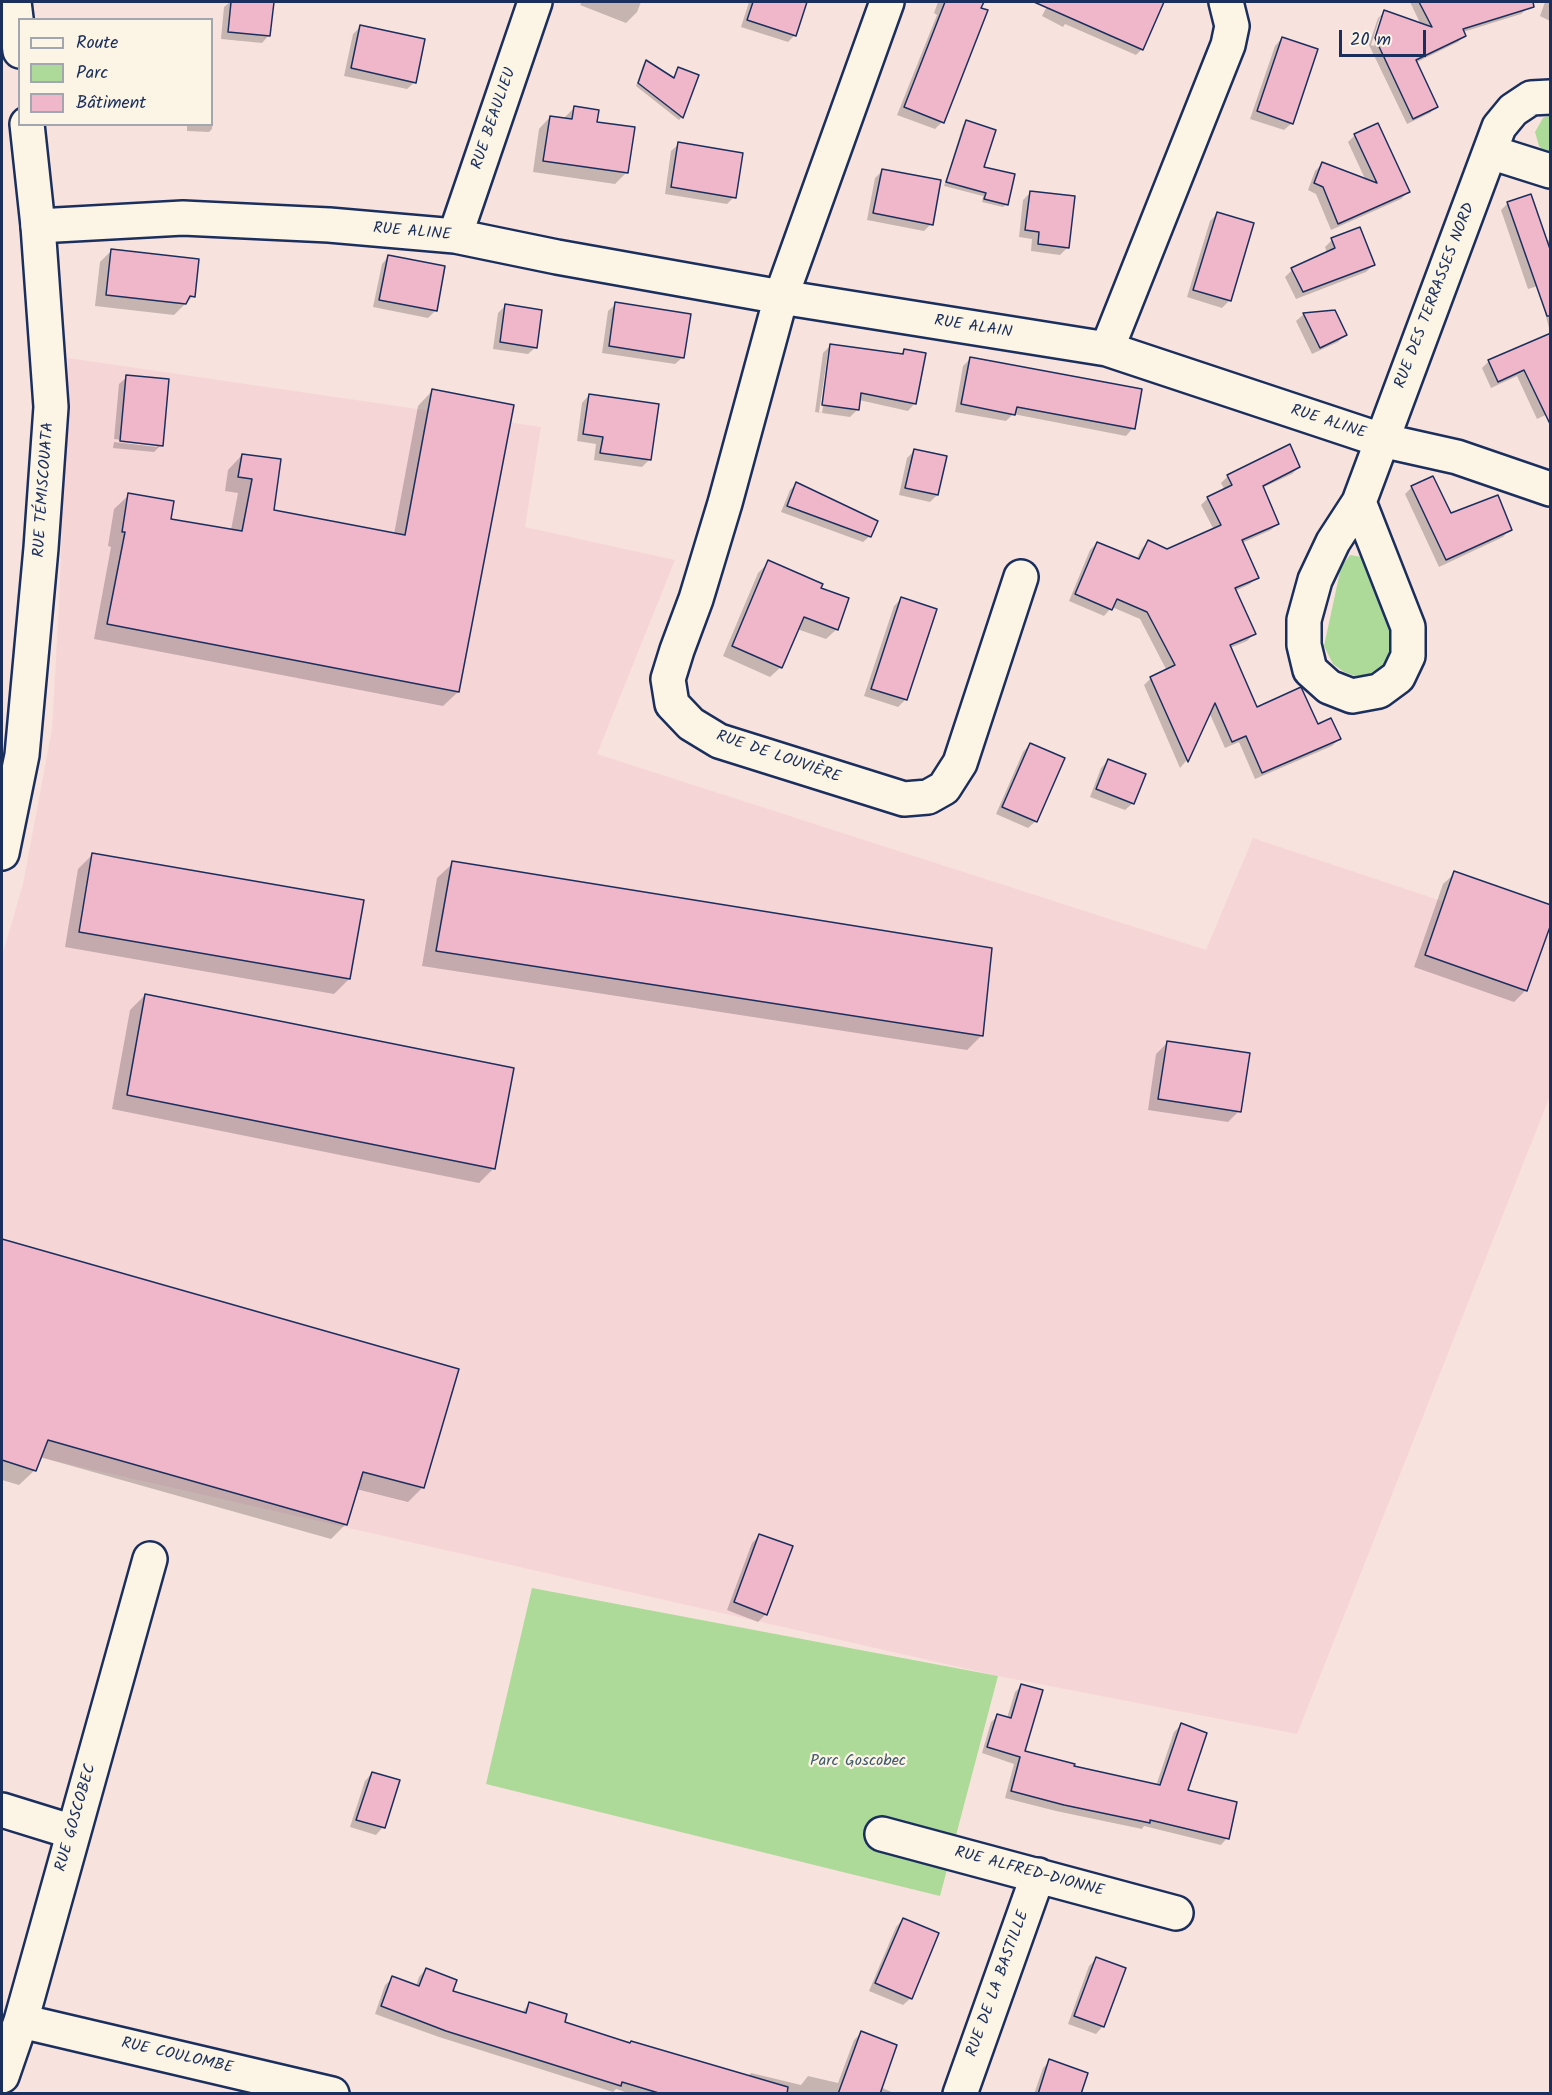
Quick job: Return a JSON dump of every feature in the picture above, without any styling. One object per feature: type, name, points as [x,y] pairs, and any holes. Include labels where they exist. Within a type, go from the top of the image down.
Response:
[{"type":"street","points":[[14,2],[18,35]]},
{"type":"street","name":"RUE BEAULIEU","points":[[455,236],[535,2]]},
{"type":"street","points":[[781,297],[886,2]]},
{"type":"street","points":[[1107,349],[1228,45],[1232,27],[1226,2]]},
{"type":"street","name":"RUE DES TERRASSES NORD","points":[[1359,502],[1408,627],[1408,656],[1398,676],[1379,691],[1352,696],[1329,687],[1310,670],[1304,645],[1304,620],[1315,580],[1333,542],[1359,502],[1499,127],[1513,110],[1531,98],[1551,97]]},
{"type":"street","name":"RUE TÉMISCOUATA","points":[[2,853],[22,755],[51,407],[38,226],[27,126]]},
{"type":"street","points":[[1490,152],[1551,171]]},
{"type":"street","name":"RUE ALINE","points":[[38,226],[183,218],[328,225],[455,236],[556,257],[781,297]]},
{"type":"street","name":"RUE ALAIN","points":[[781,297],[1107,349]]},
{"type":"street","name":"RUE DE LOUVIÈRE","points":[[781,297],[725,503],[696,599],[668,679],[672,704],[691,724],[719,741],[904,799],[927,797],[944,788],[960,763],[1021,577]]},
{"type":"street","name":"RUE ALINE","points":[[1107,349],[1381,440],[1457,457],[1551,489]]},
{"type":"street","name":"RUE GOSCOBEC","points":[[2,2076],[21,2021],[150,1559]]},
{"type":"street","points":[[2,1810],[73,1832]]},
{"type":"street","name":"RUE ALFRED-DIONNE","points":[[882,1834],[1176,1913]]},
{"type":"street","name":"RUE DE LA BASTILLE","points":[[960,2094],[1038,1875]]},
{"type":"street","name":"RUE COULOMBE","points":[[21,2021],[332,2094]]},
{"type":"shaded area","points":[[68,358],[541,427],[525,527],[675,560],[597,754],[1206,950],[1253,838],[1550,937],[1550,1096],[1297,1734],[998,1676],[2,1449],[2,956],[23,884],[52,729]]},
{"type":"green space","points":[[1550,115],[1550,152],[1539,146],[1535,132],[1543,118]]},
{"type":"green space","points":[[1350,555],[1362,557],[1367,563],[1392,635],[1392,653],[1378,670],[1368,675],[1355,676],[1344,672],[1333,664],[1324,646],[1341,567]]},
{"type":"green space","name":"Parc Goscobec","points":[[532,1588],[998,1676],[940,1896],[486,1784]]},
{"type":"building","points":[[231,2],[274,2],[270,36],[228,32]]},
{"type":"building","points":[[753,2],[807,2],[796,36],[747,20]]},
{"type":"building","points":[[945,2],[984,2],[981,8],[988,10],[944,123],[904,107]]},
{"type":"building","points":[[1034,2],[1164,2],[1143,50]]},
{"type":"building","points":[[1419,2],[1533,2],[1534,7],[1463,29],[1466,36],[1416,60],[1438,107],[1413,119],[1375,38],[1384,10],[1432,27]]},
{"type":"building","points":[[360,25],[425,39],[416,83],[351,68]]},
{"type":"building","points":[[1282,37],[1318,49],[1293,124],[1257,111]]},
{"type":"building","points":[[646,60],[674,78],[678,67],[699,75],[683,118],[638,83]]},
{"type":"building","points":[[574,106],[599,110],[597,122],[635,127],[628,173],[543,161],[550,116],[572,119]]},
{"type":"building","points":[[966,120],[996,130],[984,167],[1015,174],[1008,205],[984,199],[986,193],[946,182]]},
{"type":"building","points":[[1378,123],[1410,192],[1338,224],[1323,187],[1314,183],[1322,162],[1377,183],[1354,134]]},
{"type":"building","points":[[678,142],[743,153],[736,198],[671,187]]},
{"type":"building","points":[[882,169],[941,180],[933,225],[873,213]]},
{"type":"building","points":[[1030,191],[1075,196],[1069,248],[1038,244],[1039,232],[1025,230]]},
{"type":"building","points":[[1531,194],[1551,252],[1551,316],[1547,316],[1507,202]]},
{"type":"building","points":[[1217,212],[1254,223],[1231,301],[1193,290]]},
{"type":"building","points":[[1360,227],[1375,265],[1303,292],[1291,268],[1335,248],[1331,238]]},
{"type":"building","points":[[111,249],[199,259],[195,297],[190,296],[186,304],[106,295]]},
{"type":"building","points":[[388,255],[445,266],[437,311],[379,300]]},
{"type":"building","points":[[615,302],[691,314],[684,358],[609,346]]},
{"type":"building","points":[[505,304],[542,310],[537,348],[500,342]]},
{"type":"building","points":[[1335,310],[1347,335],[1320,348],[1303,313]]},
{"type":"building","points":[[1551,333],[1551,426],[1524,370],[1498,382],[1488,360]]},
{"type":"building","points":[[830,344],[903,354],[904,349],[926,353],[916,404],[861,393],[859,410],[822,405]]},
{"type":"building","points":[[970,357],[1142,389],[1135,429],[1017,407],[1015,415],[961,404]]},
{"type":"building","points":[[126,375],[169,379],[163,446],[120,441]]},
{"type":"building","points":[[432,389],[514,405],[459,692],[107,624],[125,532],[122,532],[128,493],[174,501],[171,519],[242,531],[252,479],[238,477],[242,454],[281,459],[274,510],[405,535]]},
{"type":"building","points":[[589,394],[659,404],[651,460],[600,453],[603,437],[583,434]]},
{"type":"building","points":[[1290,444],[1300,467],[1263,486],[1279,524],[1242,540],[1259,578],[1235,588],[1256,634],[1230,645],[1257,707],[1301,687],[1318,724],[1331,718],[1341,739],[1262,773],[1246,736],[1232,742],[1215,703],[1188,762],[1150,677],[1175,665],[1147,612],[1117,599],[1112,610],[1075,594],[1097,542],[1139,559],[1148,540],[1167,549],[1221,525],[1207,497],[1232,485],[1227,475]]},
{"type":"building","points":[[914,449],[947,456],[938,495],[905,488]]},
{"type":"building","points":[[1433,476],[1451,513],[1498,495],[1512,530],[1446,560],[1411,486]]},
{"type":"building","points":[[796,482],[878,521],[871,537],[787,506]]},
{"type":"building","points":[[768,560],[823,584],[821,588],[849,598],[838,630],[804,617],[782,668],[732,646]]},
{"type":"building","points":[[901,597],[937,609],[907,700],[871,689]]},
{"type":"building","points":[[1030,743],[1065,758],[1037,822],[1002,807]]},
{"type":"building","points":[[1108,759],[1146,774],[1134,804],[1096,789]]},
{"type":"building","points":[[92,853],[364,900],[350,979],[79,932]]},
{"type":"building","points":[[452,861],[992,948],[983,1036],[436,951]]},
{"type":"building","points":[[1454,871],[1551,905],[1551,924],[1527,991],[1425,955]]},
{"type":"building","points":[[145,994],[514,1068],[495,1169],[127,1095]]},
{"type":"building","points":[[1167,1041],[1250,1053],[1241,1112],[1158,1099]]},
{"type":"building","points":[[2,1239],[459,1369],[424,1488],[363,1472],[347,1525],[48,1440],[36,1471],[2,1460]]},
{"type":"building","points":[[759,1534],[793,1546],[767,1615],[734,1602]]},
{"type":"building","points":[[1021,1684],[1043,1690],[1025,1751],[1075,1764],[1074,1766],[1160,1785],[1181,1723],[1207,1733],[1188,1790],[1237,1802],[1229,1839],[1150,1820],[1150,1823],[1064,1805],[1011,1791],[1020,1757],[987,1747],[997,1714],[1011,1718]]},
{"type":"building","points":[[372,1772],[400,1780],[385,1828],[356,1820]]},
{"type":"building","points":[[903,1918],[939,1933],[912,1999],[875,1983]]},
{"type":"building","points":[[1096,1957],[1126,1968],[1104,2027],[1074,2016]]},
{"type":"building","points":[[426,1968],[457,1980],[453,1991],[526,2013],[529,2002],[567,2014],[565,2022],[630,2043],[631,2041],[788,2087],[787,2094],[662,2094],[622,2082],[621,2086],[446,2031],[381,2006],[392,1976],[419,1986]]},
{"type":"building","points":[[861,2031],[897,2045],[880,2094],[838,2094]]},
{"type":"building","points":[[1049,2059],[1088,2073],[1081,2094],[1038,2094]]}]
